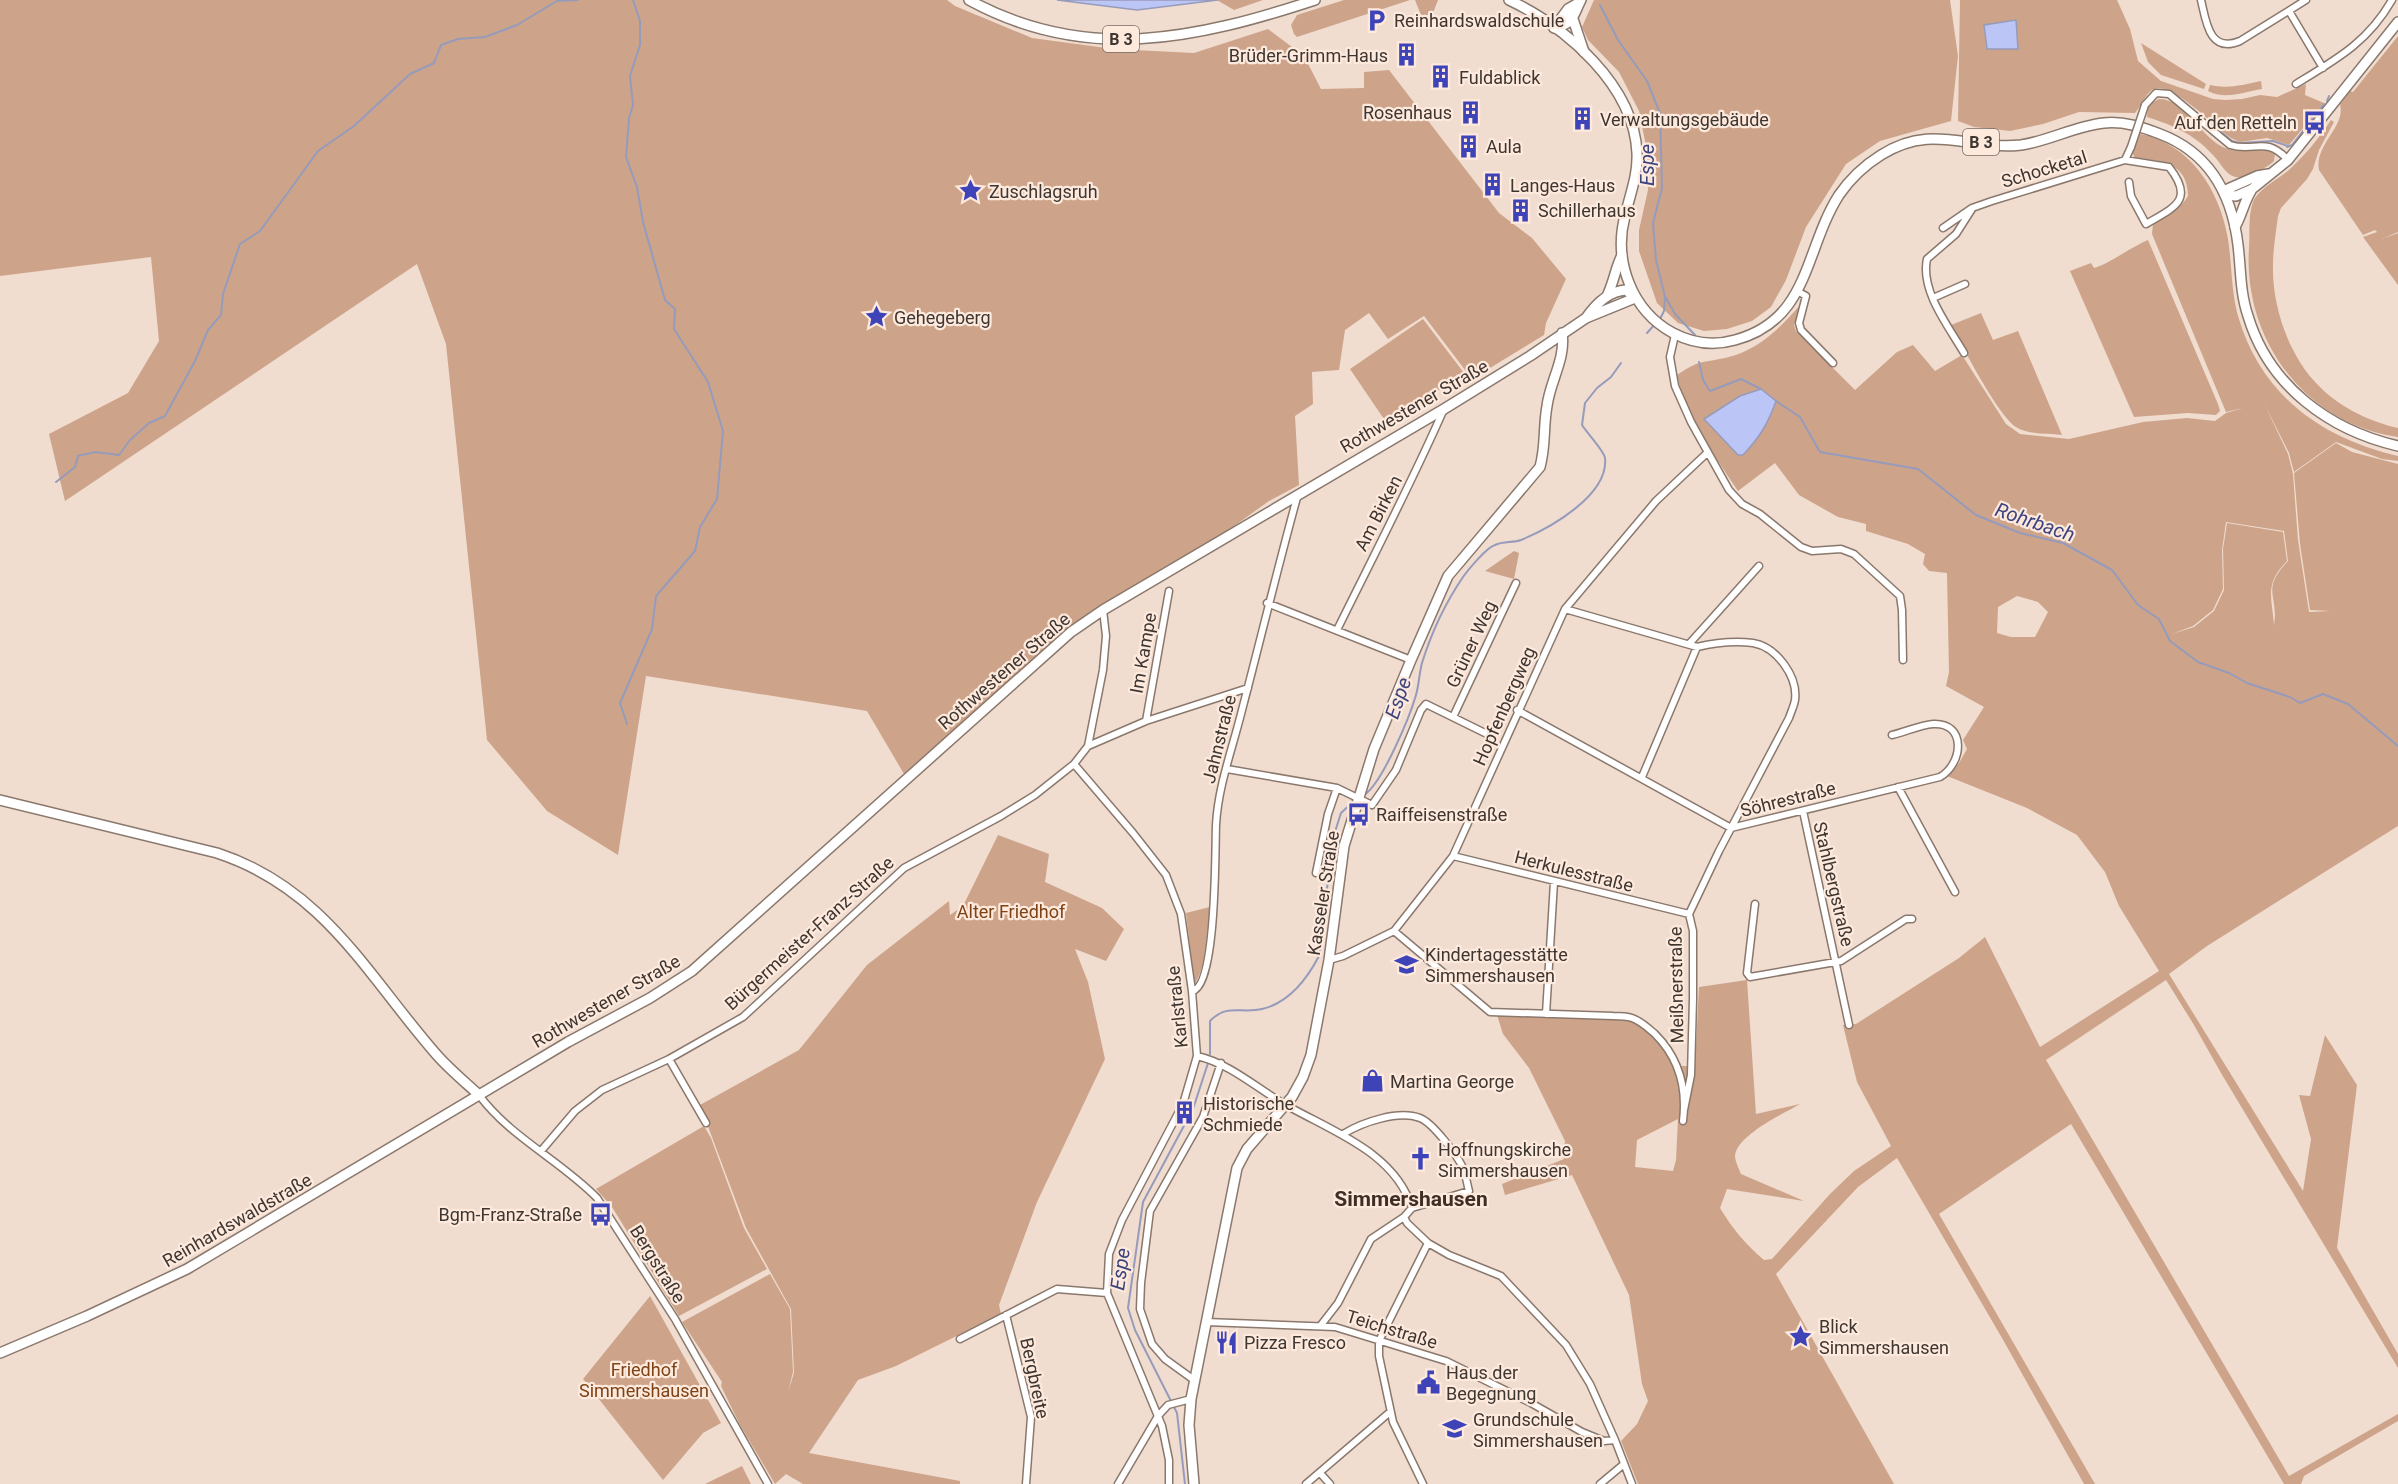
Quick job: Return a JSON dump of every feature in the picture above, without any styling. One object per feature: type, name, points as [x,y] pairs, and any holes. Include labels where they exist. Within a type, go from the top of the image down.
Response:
[{"type":"main road","name":"B 3","points":[[969,0],[1001,16],[1048,30],[1106,39],[1147,40],[1196,34],[1315,0]]},
{"type":"main road","name":"B 3","points":[[1509,0],[1538,16],[1584,52],[1604,74],[1628,114],[1635,133],[1637,154],[1636,175],[1622,228],[1622,255],[1625,272],[1635,298],[1644,311],[1657,324],[1676,335],[1691,341],[1714,344],[1732,342],[1772,325],[1790,304],[1797,291],[1828,215],[1840,194],[1867,165],[1884,153],[1905,143],[1947,138],[2001,145],[2020,145],[2105,123],[2127,123],[2169,137],[2187,146],[2208,168],[2224,193],[2235,227],[2242,295],[2248,318],[2263,352],[2280,377],[2312,409],[2333,422],[2360,435],[2398,446]]},
{"type":"main road","points":[[1554,28],[1568,9],[1580,1]]},
{"type":"main road","points":[[1554,28],[1566,25],[1573,19],[1580,1]]},
{"type":"main road","points":[[1573,19],[1584,52]]},
{"type":"main road","points":[[2235,227],[2243,214],[2246,199],[2252,189],[2288,160],[2398,22]]},
{"type":"main road","points":[[2224,193],[2247,180],[2268,174]]},
{"type":"main road","points":[[2224,193],[2236,196],[2252,189]]},
{"type":"main road","points":[[1607,296],[1616,279],[1617,266],[1622,255]]},
{"type":"main road","points":[[1607,296],[1626,290],[1635,298]]},
{"type":"main road","name":"Rothwestener Straße","points":[[1586,318],[1607,296]]},
{"type":"main road","name":"Rothwestener Straße","points":[[479,1095],[568,1042],[650,998],[692,971],[787,888],[1041,657],[1103,610],[1444,409],[1586,318],[1635,298]]},
{"type":"main road","name":"Kasseler Straße","points":[[1194,1484],[1189,1425],[1191,1399],[1237,1168],[1247,1149],[1286,1105],[1303,1077],[1311,1055],[1329,960],[1342,854],[1374,749],[1448,576],[1540,467],[1545,446],[1548,399],[1564,350],[1562,333]]},
{"type":"main road","points":[[0,800],[217,853],[245,862],[262,871],[322,916],[364,963],[437,1056],[479,1095]]},
{"type":"main road","name":"Reinhardswaldstraße","points":[[0,1353],[87,1316],[187,1269],[479,1095]]},
{"type":"street","points":[[2201,0],[2207,26],[2212,36],[2217,41],[2229,44],[2240,41],[2306,0]]},
{"type":"street","points":[[2296,84],[2350,51],[2383,16],[2392,0]]},
{"type":"street","points":[[2289,12],[2323,68]]},
{"type":"street","points":[[2126,160],[2145,105],[2156,93],[2169,94],[2230,145],[2274,147],[2288,160]]},
{"type":"street","name":"Schocketal","points":[[1943,228],[1972,208],[2126,160],[2169,167],[2180,182],[2182,191],[2180,201],[2173,209],[2146,224],[2131,196],[2129,182]]},
{"type":"street","points":[[1964,353],[1933,298],[1927,273],[1927,259],[1956,234],[1972,208]]},
{"type":"street","points":[[1933,298],[1965,284]]},
{"type":"street","points":[[1797,291],[1806,296],[1799,323],[1801,330],[1833,363]]},
{"type":"street","points":[[1676,335],[1670,355],[1670,367],[1675,386],[1707,453],[1730,490],[1742,504],[1760,514],[1801,547],[1812,551],[1840,549],[1854,554],[1900,596],[1903,660]]},
{"type":"street","name":"Am Birken","points":[[1337,630],[1412,480],[1444,409]]},
{"type":"street","name":"Hopfenbergweg","points":[[1329,960],[1343,956],[1394,932],[1453,856],[1517,710],[1565,609],[1656,501],[1707,453]]},
{"type":"street","name":"Jahnstraße","points":[[1192,991],[1198,987],[1204,976],[1212,931],[1217,807],[1298,493]]},
{"type":"street","points":[[1689,644],[1759,566]]},
{"type":"street","name":"Grüner Weg","points":[[1454,717],[1516,583]]},
{"type":"street","name":"Im Kampe","points":[[1146,721],[1169,591]]},
{"type":"street","points":[[1268,603],[1411,660]]},
{"type":"street","name":"Meißnerstraße","points":[[1565,609],[1697,646],[1755,643],[1778,657],[1788,670],[1794,685],[1795,700],[1789,718],[1689,914],[1693,931],[1694,999],[1691,1075],[1684,1110]]},
{"type":"street","points":[[1074,764],[1088,746],[1103,669],[1106,636],[1103,610]]},
{"type":"street","points":[[1642,777],[1697,646]]},
{"type":"street","name":"Im Kampe","points":[[1088,746],[1146,721],[1248,688]]},
{"type":"street","name":"Grüner Weg","points":[[1358,800],[1374,803],[1387,785],[1396,770],[1421,710],[1426,704],[1489,735]]},
{"type":"street","name":"Söhrestraße","points":[[1517,710],[1731,828],[1940,777],[1949,772],[1959,748],[1956,736],[1947,727],[1934,724],[1892,735]]},
{"type":"street","name":"Karlstraße","points":[[1074,764],[1166,875],[1181,914],[1192,991],[1197,1056],[1183,1104],[1122,1220],[1109,1254],[1107,1293],[1158,1416],[1169,1460],[1169,1484]]},
{"type":"street","name":"Bürgermeister-Franz-Straße","points":[[541,1151],[562,1125],[588,1100],[620,1081],[669,1059],[742,1017],[904,868],[1001,816],[1035,795],[1074,764]]},
{"type":"street","points":[[1227,769],[1336,788],[1358,800]]},
{"type":"street","points":[[1898,787],[1955,892]]},
{"type":"street","points":[[1316,873],[1328,814],[1336,788]]},
{"type":"street","name":"Stahlbergstraße","points":[[1803,811],[1849,1025]]},
{"type":"street","name":"Herkulesstraße","points":[[1453,856],[1689,914]]},
{"type":"street","points":[[1546,1014],[1554,882]]},
{"type":"street","points":[[1755,904],[1747,973],[1750,977],[1837,963]]},
{"type":"street","name":"Stahlbergstraße","points":[[1837,963],[1906,919],[1912,919]]},
{"type":"street","points":[[1394,932],[1490,1012],[1632,1018],[1646,1026],[1661,1040],[1674,1060],[1683,1083],[1683,1121]]},
{"type":"street","points":[[1197,1056],[1221,1063],[1286,1105],[1343,1134],[1382,1162],[1409,1200],[1412,1208]]},
{"type":"street","points":[[669,1059],[706,1123]]},
{"type":"street","points":[[1194,1380],[1165,1359],[1152,1344],[1140,1309],[1141,1283],[1150,1212],[1203,1117],[1221,1063]]},
{"type":"street","name":"Bergstraße","points":[[479,1095],[517,1133],[583,1183],[597,1198],[675,1319],[768,1484]]},
{"type":"street","points":[[1321,1325],[1338,1303],[1371,1239],[1404,1217],[1412,1208],[1469,1191],[1463,1168],[1442,1137],[1421,1118],[1400,1116],[1380,1120],[1343,1134]]},
{"type":"street","points":[[1404,1217],[1407,1223],[1428,1243],[1449,1255],[1501,1276],[1566,1345],[1590,1384],[1632,1484]]},
{"type":"street","points":[[1423,1484],[1392,1422],[1379,1356],[1379,1341],[1428,1243]]},
{"type":"street","points":[[960,1339],[1057,1289],[1107,1293]]},
{"type":"street","name":"Bergbreite","points":[[1006,1315],[1031,1418],[1026,1484]]},
{"type":"street","name":"Teichstraße","points":[[1206,1323],[1335,1327],[1446,1361],[1531,1403],[1582,1432],[1604,1442],[1615,1440]]},
{"type":"street","points":[[1118,1484],[1158,1416],[1168,1405],[1191,1399]]},
{"type":"street","points":[[1306,1484],[1390,1412]]},
{"type":"street","points":[[1600,1484],[1624,1464]]},
{"type":"street","points":[[1320,1473],[1330,1484]]},
{"type":"green space","points":[[0,0],[947,0],[955,6],[1032,38],[1114,49],[1194,53],[1268,29],[1304,56],[1321,89],[1364,88],[1364,72],[1389,70],[1499,213],[1532,238],[1566,279],[1546,323],[1544,335],[1472,379],[1424,316],[1388,339],[1369,313],[1345,330],[1339,370],[1312,372],[1313,404],[1295,416],[1299,485],[1269,501],[1209,544],[1084,624],[904,774],[867,711],[646,676],[618,855],[547,811],[487,740],[446,344],[417,264],[65,501],[49,434],[128,393],[159,341],[151,257],[0,276]]},
{"type":"green space","points":[[1217,0],[1263,0],[1234,10]]},
{"type":"green space","points":[[1344,0],[1410,0],[1297,37],[1294,34],[1291,25],[1297,15]]},
{"type":"green space","points":[[1415,0],[1438,0],[1433,13],[1417,19],[1421,15]]},
{"type":"green space","points":[[1594,0],[1950,0],[1958,56],[1951,121],[1880,141],[1846,164],[1806,227],[1786,280],[1771,307],[1752,321],[1727,329],[1704,331],[1678,323],[1657,303],[1639,251],[1639,230],[1648,190],[1647,151],[1639,111],[1619,72],[1588,40],[1582,27]]},
{"type":"green space","points":[[1960,0],[2117,0],[2130,29],[2138,61],[2161,81],[2213,99],[2225,100],[2260,95],[2277,97],[2306,84],[2305,95],[2324,103],[2289,145],[2267,138],[2240,142],[2231,138],[2181,97],[2160,88],[2150,92],[2135,113],[2079,112],[2043,124],[2010,131],[1974,127],[1958,121]],"holes":[[[2015,20],[2018,49],[1987,49],[1984,25]]]},
{"type":"green space","points":[[2398,36],[2398,232],[2382,239],[2398,233],[2398,285],[2363,237],[2377,232],[2375,230],[2363,235],[2319,170],[2319,161],[2325,144],[2339,121],[2340,105]]},
{"type":"green space","points":[[2141,43],[2206,84],[2204,89],[2161,75],[2148,62]]},
{"type":"green space","points":[[2261,81],[2262,89],[2241,93],[2221,95],[2208,91],[2210,85],[2229,87]]},
{"type":"green space","points":[[2159,99],[2178,106],[2208,136],[2225,148],[2237,151],[2269,151],[2275,154],[2274,161],[2251,175],[2232,176],[2205,147],[2190,136],[2147,117],[2148,105]]},
{"type":"green space","points":[[2331,120],[2334,122],[2319,150],[2313,169],[2281,208],[2278,216],[2273,260],[2276,299],[2292,348],[2310,376],[2329,395],[2347,408],[2377,422],[2398,428],[2398,437],[2365,429],[2335,415],[2308,395],[2286,372],[2269,344],[2257,314],[2250,282],[2250,213],[2253,202],[2264,188],[2301,158]]},
{"type":"green space","points":[[2140,134],[2158,139],[2188,159],[2210,187],[2224,221],[2228,239],[2238,316],[2248,344],[2262,369],[2278,390],[2320,425],[2344,438],[2398,456],[2398,461],[2382,459],[2336,442],[2294,472],[2289,453],[2264,403],[2288,454],[2293,474],[2298,540],[2309,612],[2330,611],[2310,610],[2300,544],[2294,473],[2336,443],[2352,452],[2398,464],[2398,826],[2207,946],[2169,974],[2303,1191],[2311,1139],[2299,1095],[2310,1096],[2325,1035],[2357,1085],[2337,1248],[2398,1354],[2398,1368],[2166,980],[2046,1060],[2289,1476],[2398,1414],[2398,1421],[2304,1476],[2301,1484],[2284,1484],[2071,1124],[1939,1214],[2095,1484],[2084,1484],[1897,1158],[1858,1187],[1776,1274],[1894,1484],[1638,1484],[1621,1441],[1637,1424],[1648,1401],[1642,1384],[1629,1295],[1572,1175],[1505,1195],[1502,1184],[1564,1159],[1565,1141],[1529,1068],[1503,1034],[1496,1012],[1625,1019],[1641,1026],[1655,1038],[1675,1066],[1695,1066],[1699,987],[1747,980],[1756,1114],[1800,1104],[1752,1133],[1738,1148],[1735,1156],[1741,1174],[1804,1201],[1727,1189],[1720,1208],[1740,1236],[1764,1260],[1772,1259],[1830,1194],[1854,1171],[1891,1146],[1857,1082],[1843,1025],[1856,1024],[1959,958],[1985,937],[2040,1047],[2159,971],[2119,906],[2105,872],[2077,835],[2027,808],[1947,776],[1959,763],[1967,749],[1963,740],[1984,707],[1946,686],[1949,672],[1947,573],[1929,571],[1923,564],[1925,554],[1908,544],[1866,531],[1866,524],[1838,517],[1799,495],[1775,463],[1738,491],[1694,421],[1677,375],[1696,364],[1748,350],[1768,337],[1801,304],[1794,325],[1796,331],[1855,390],[1897,352],[1913,345],[1935,371],[1962,355],[2006,424],[2020,434],[2069,439],[2143,422],[2187,418],[2215,421],[2226,413],[2243,408],[2226,412],[2152,234],[2153,224],[2176,209],[2188,196],[2187,185],[2183,176],[2171,165],[2135,158],[2132,152]],"holes":[[[2226,522],[2284,531],[2288,561],[2275,579],[2273,586],[2274,625],[2272,584],[2280,569],[2287,561],[2283,532],[2227,523],[2223,549],[2224,590],[2214,611],[2194,627],[2172,634],[2193,626],[2213,610],[2223,589],[2222,550]],[[2017,596],[2038,602],[2048,612],[2035,637],[2011,637],[1997,633],[1998,607]],[[1678,1119],[1676,1160],[1673,1171],[1635,1167],[1637,1140]]]},
{"type":"green space","points":[[2148,240],[2218,404],[2220,411],[2216,415],[2188,413],[2134,417],[2070,271],[2091,263],[2094,268],[2100,266]]},
{"type":"green space","points":[[1981,313],[1993,340],[2018,331],[2062,435],[2021,430],[2008,420],[1990,395],[1951,325]]},
{"type":"green space","points":[[1423,319],[1464,373],[1388,425],[1350,369]]},
{"type":"green space","points":[[1514,551],[1519,553],[1514,579],[1485,571]]},
{"type":"green space","name":"Alter Friedhof","points":[[998,835],[1049,854],[1045,882],[1102,908],[1124,929],[1106,961],[1075,949],[1088,982],[1105,1059],[1037,1202],[999,1305],[1001,1314],[896,1366],[858,1380],[809,1453],[960,1481],[960,1484],[803,1484],[786,1474],[775,1484],[740,1425],[721,1386],[722,1382],[682,1322],[770,1274],[790,1309],[793,1372],[788,1392],[794,1373],[791,1309],[746,1228],[700,1105],[799,1050],[867,965],[949,901],[950,915],[963,906]]},
{"type":"green space","points":[[1210,907],[1205,955],[1200,973],[1194,982],[1186,913]]},
{"type":"green space","points":[[704,1126],[711,1138],[744,1228],[767,1269],[679,1316],[612,1207],[596,1189]]},
{"type":"green space","name":"Friedhof Simmershausen","points":[[650,1296],[721,1423],[703,1433],[663,1480],[583,1379]]},
{"type":"green space","points":[[742,1466],[751,1484],[705,1484]]},
{"type":"water","points":[[1057,0],[1218,0],[1137,10]]},
{"type":"water","points":[[2016,20],[2018,49],[1987,49],[1984,25]]},
{"type":"water","points":[[1761,389],[1776,401],[1758,437],[1743,455],[1738,455],[1704,419],[1740,396]]},
{"type":"waterway","points":[[56,482],[75,467],[78,456],[95,452],[119,455],[130,440],[149,423],[165,416],[195,361],[208,330],[221,315],[223,294],[240,244],[260,231],[318,151],[354,126],[410,74],[434,63],[441,45],[458,39],[485,37],[517,25],[557,1],[578,0]]},
{"type":"waterway","points":[[627,724],[620,703],[652,629],[656,596],[695,551],[700,527],[717,499],[723,431],[708,382],[674,329],[675,309],[665,300],[643,222],[637,187],[626,157],[629,118],[633,105],[630,76],[640,45],[640,21],[633,0]]},
{"type":"waterway","name":"Espe","points":[[1600,5],[1618,40],[1647,81],[1660,113],[1662,188],[1653,223],[1656,260],[1665,297],[1664,311],[1660,319]]},
{"type":"waterway","points":[[2327,101],[2329,96]]},
{"type":"waterway","points":[[2287,147],[2292,145],[2324,104]]},
{"type":"waterway","points":[[2210,123],[2232,141],[2240,143],[2273,141],[2288,146]]},
{"type":"waterway","points":[[1666,298],[1675,314],[1695,335]]},
{"type":"waterway","name":"Espe","points":[[1647,333],[1656,323]]},
{"type":"waterway","points":[[1699,362],[1703,380],[1710,391],[1741,379],[1761,389]]},
{"type":"waterway","name":"Espe","points":[[1364,795],[1379,778],[1402,733],[1413,705],[1422,663],[1430,641],[1445,608],[1465,574],[1487,550],[1501,543],[1521,540],[1561,519],[1588,497],[1598,485],[1604,472],[1605,458],[1582,425],[1585,403],[1597,388],[1611,377],[1621,363]]},
{"type":"waterway","name":"Rohrbach","points":[[1776,401],[1800,417],[1820,452],[1918,469],[1976,515],[2020,533],[2063,543],[2112,570],[2138,605],[2159,619],[2170,641],[2198,662],[2229,673],[2247,683],[2290,697],[2300,703],[2323,694],[2348,704],[2398,746]]},
{"type":"waterway","name":"Espe","points":[[1210,1054],[1210,1021],[1222,1012],[1254,1010],[1271,1006],[1296,989],[1314,965],[1319,956],[1333,838],[1341,813],[1354,801]]},
{"type":"waterway","name":"Espe","points":[[1185,1484],[1177,1413],[1135,1330],[1128,1308],[1143,1202],[1193,1109],[1208,1063]]},
{"type":"place","name":"Reinhardswaldschule","points":[[1376,20]]},
{"type":"place","name":"Brüder-Grimm-Haus","points":[[1406,55]]},
{"type":"place","name":"Fuldablick","points":[[1441,77]]},
{"type":"place","name":"Rosenhaus","points":[[1470,112]]},
{"type":"place","name":"Verwaltungsgebäude","points":[[1582,119]]},
{"type":"place","name":"Auf den Retteln","points":[[2315,122]]},
{"type":"place","name":"Aula","points":[[1468,146]]},
{"type":"place","name":"Langes-Haus","points":[[1492,185]]},
{"type":"place","name":"Zuschlagsruh","points":[[971,191]]},
{"type":"place","name":"Schillerhaus","points":[[1520,210]]},
{"type":"place","name":"Gehegeberg","points":[[876,317]]},
{"type":"place","name":"Raiffeisenstraße","points":[[1358,814]]},
{"type":"place","name":"Kindertagesstätte Simmershausen","points":[[1407,964]]},
{"type":"place","name":"Martina George","points":[[1372,1081]]},
{"type":"place","name":"Historische Schmiede","points":[[1185,1113]]},
{"type":"place","name":"Hoffnungskirche Simmershausen","points":[[1420,1159]]},
{"type":"place","name":"Bgm-Franz-Straße","points":[[600,1214]]},
{"type":"place","name":"Blick Simmershausen","points":[[1801,1336]]},
{"type":"place","name":"Pizza Fresco","points":[[1226,1342]]},
{"type":"place","name":"Haus der Begegnung","points":[[1428,1382]]},
{"type":"place","name":"Grundschule Simmershausen","points":[[1455,1429]]},
{"type":"district","name":"Simmershausen","points":[[1411,1199]]}]
